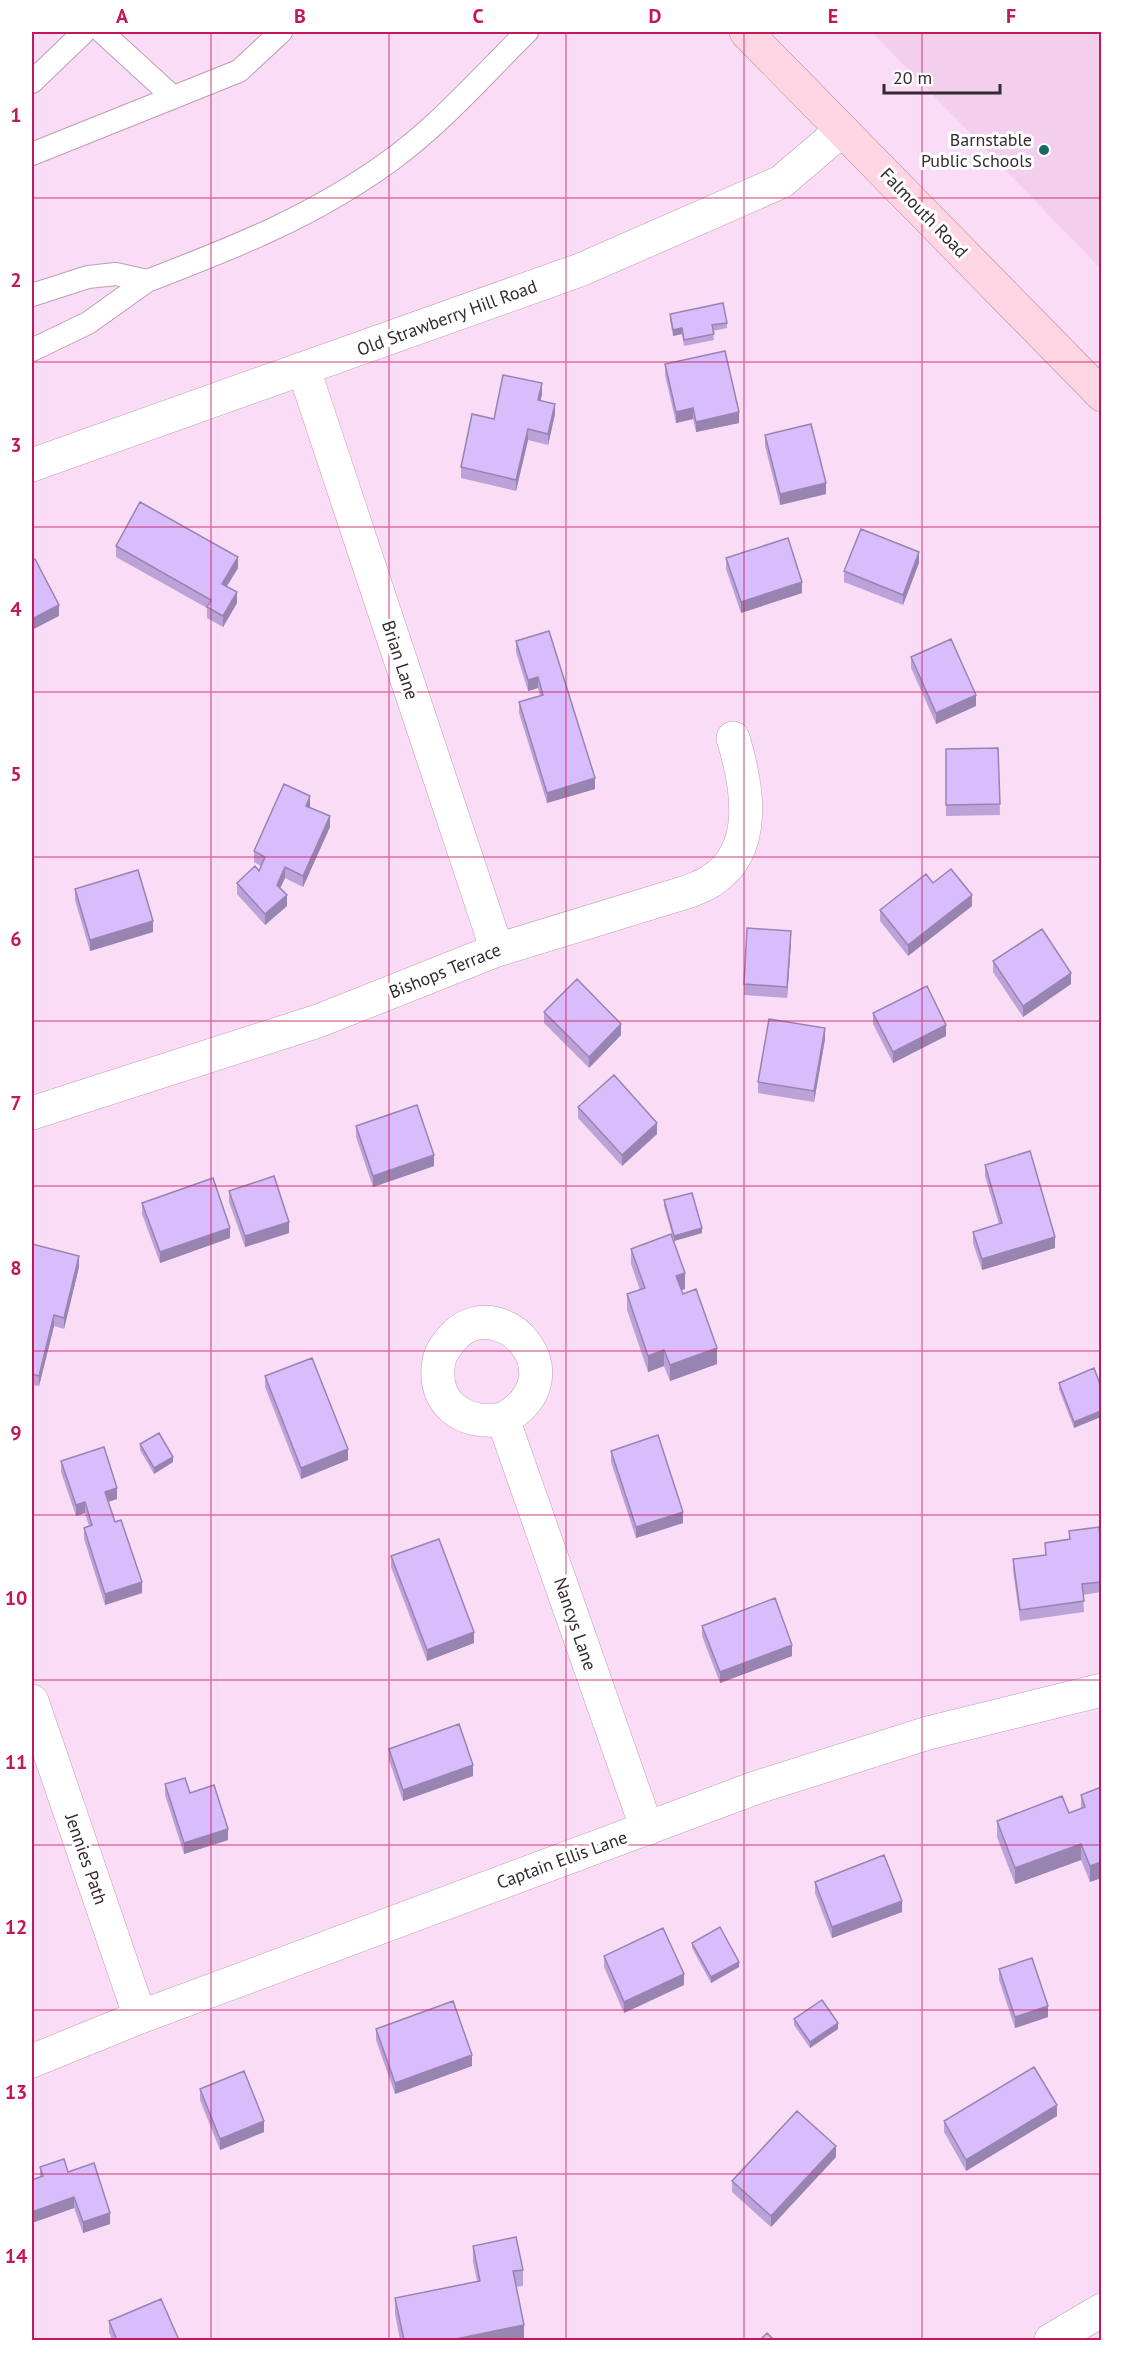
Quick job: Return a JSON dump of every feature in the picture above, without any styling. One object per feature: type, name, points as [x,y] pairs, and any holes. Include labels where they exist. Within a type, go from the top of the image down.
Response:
[{"type":"main road","name":"Falmouth Road","points":[[746,32],[1101,395]]},
{"type":"street","name":"Old Strawberry Hill Road","points":[[32,465],[580,270],[781,182],[842,130]]},
{"type":"street","name":"Brian Lane","points":[[304,370],[497,950]]},
{"type":"street","name":"Bishops Terrace","points":[[32,1113],[318,1021],[497,950],[690,891],[712,880],[730,863],[740,846],[745,825],[746,792],[733,738]]},
{"type":"street","name":"Nancys Lane","points":[[503,1419],[646,1829]]},
{"type":"street","name":"Captain Ellis Lane","points":[[32,2061],[140,2017],[755,1788],[928,1733],[1101,1690]]},
{"type":"street","name":"Jennies Path","points":[[32,1701],[140,2017]]},
{"type":"street","points":[[1052,2340],[1101,2310]]},
{"type":"lane","points":[[32,82],[84,32]]},
{"type":"lane","points":[[102,32],[173,97]]},
{"type":"lane","points":[[32,154],[239,71],[281,32]]},
{"type":"lane","points":[[32,350],[88,323],[147,281],[241,245],[350,188],[390,161],[431,126],[527,32]]},
{"type":"lane","points":[[32,295],[88,276],[116,274],[147,281]]},
{"type":"shaded area","name":"Barnstable Public Schools","points":[[872,32],[1101,32],[1101,269]]},
{"type":"building","points":[[723,303],[727,323],[712,325],[714,334],[684,340],[682,328],[673,330],[670,314]]},
{"type":"building","points":[[725,351],[739,412],[696,422],[693,408],[676,412],[665,364]]},
{"type":"building","points":[[503,375],[542,383],[538,400],[555,404],[548,434],[528,429],[516,480],[461,467],[472,414],[494,419]]},
{"type":"building","points":[[811,424],[826,483],[780,494],[765,435]]},
{"type":"building","points":[[140,502],[238,557],[222,584],[237,592],[223,616],[207,607],[211,600],[116,546]]},
{"type":"building","points":[[861,529],[919,552],[903,595],[844,571]]},
{"type":"building","points":[[788,538],[802,582],[741,602],[726,558]]},
{"type":"building","points":[[35,559],[59,605],[32,619],[32,561]]},
{"type":"building","points":[[549,631],[595,778],[547,793],[519,702],[543,695],[538,677],[528,680],[516,641]]},
{"type":"building","points":[[951,639],[976,695],[936,713],[911,657]]},
{"type":"building","points":[[998,748],[1000,804],[946,805],[946,749]]},
{"type":"building","points":[[284,784],[310,796],[306,806],[330,816],[303,876],[285,867],[277,885],[287,895],[265,914],[237,883],[255,866],[259,871],[265,857],[254,851]]},
{"type":"building","points":[[951,869],[972,895],[908,945],[880,910],[926,874],[933,883]]},
{"type":"building","points":[[138,870],[153,921],[90,940],[75,889]]},
{"type":"building","points":[[747,928],[791,931],[787,987],[744,984]]},
{"type":"building","points":[[1042,929],[1071,973],[1023,1006],[993,961]]},
{"type":"building","points":[[577,979],[621,1024],[589,1057],[544,1012]]},
{"type":"building","points":[[927,986],[946,1025],[893,1052],[873,1013]]},
{"type":"building","points":[[769,1019],[825,1028],[814,1091],[758,1082]]},
{"type":"building","points":[[614,1075],[657,1123],[622,1155],[578,1107]]},
{"type":"building","points":[[417,1105],[434,1155],[373,1176],[356,1126]]},
{"type":"building","points":[[1030,1151],[1055,1237],[982,1259],[973,1232],[1002,1223],[985,1165]]},
{"type":"building","points":[[274,1176],[289,1222],[245,1236],[229,1191]]},
{"type":"building","points":[[213,1178],[230,1228],[160,1252],[142,1203]]},
{"type":"building","points":[[692,1193],[702,1228],[674,1236],[664,1200]]},
{"type":"building","points":[[671,1234],[685,1273],[676,1276],[683,1294],[696,1289],[717,1348],[670,1365],[664,1350],[648,1356],[627,1294],[645,1288],[631,1249]]},
{"type":"building","points":[[32,1244],[79,1256],[64,1318],[54,1315],[39,1376],[32,1374]]},
{"type":"building","points":[[312,1358],[348,1449],[301,1468],[265,1376]]},
{"type":"building","points":[[1094,1368],[1101,1387],[1101,1411],[1074,1422],[1059,1383]]},
{"type":"building","points":[[159,1433],[173,1457],[154,1468],[140,1444]]},
{"type":"building","points":[[658,1435],[683,1512],[636,1527],[611,1451]]},
{"type":"building","points":[[104,1447],[117,1488],[105,1492],[115,1522],[121,1520],[142,1582],[105,1594],[84,1528],[92,1525],[85,1502],[76,1505],[61,1461]]},
{"type":"building","points":[[1099,1527],[1101,1582],[1082,1584],[1084,1601],[1020,1610],[1013,1559],[1046,1555],[1045,1543],[1070,1539],[1069,1531]]},
{"type":"building","points":[[439,1539],[474,1632],[427,1650],[391,1556]]},
{"type":"building","points":[[775,1598],[792,1645],[720,1672],[702,1626]]},
{"type":"building","points":[[459,1724],[473,1765],[403,1790],[389,1749]]},
{"type":"building","points":[[185,1778],[190,1793],[214,1785],[228,1829],[184,1843],[165,1784]]},
{"type":"building","points":[[1101,1787],[1101,1862],[1090,1866],[1081,1844],[1015,1868],[997,1821],[1062,1796],[1069,1813],[1085,1807],[1081,1795]]},
{"type":"building","points":[[884,1855],[902,1901],[832,1927],[815,1882]]},
{"type":"building","points":[[720,1927],[739,1962],[711,1977],[692,1943]]},
{"type":"building","points":[[663,1928],[684,1974],[624,2002],[604,1956]]},
{"type":"building","points":[[1032,1958],[1048,2006],[1015,2017],[999,1969]]},
{"type":"building","points":[[822,2000],[838,2023],[810,2042],[794,2019]]},
{"type":"building","points":[[453,2001],[472,2055],[395,2083],[376,2029]]},
{"type":"building","points":[[1034,2067],[1057,2105],[966,2160],[944,2121]]},
{"type":"building","points":[[244,2071],[264,2121],[220,2139],[200,2089]]},
{"type":"building","points":[[797,2111],[836,2146],[771,2216],[732,2181]]},
{"type":"building","points":[[64,2159],[68,2172],[94,2163],[110,2213],[83,2222],[74,2197],[32,2212],[32,2180],[43,2176],[40,2167]]},
{"type":"building","points":[[516,2237],[523,2270],[513,2271],[524,2325],[451,2340],[404,2340],[395,2298],[480,2281],[473,2246]]},
{"type":"building","points":[[161,2299],[179,2340],[117,2340],[109,2321]]},
{"type":"building","points":[[767,2333],[774,2340],[760,2340]]},
{"type":"place","name":"Barnstable Public Schools","points":[[1044,150]]}]
